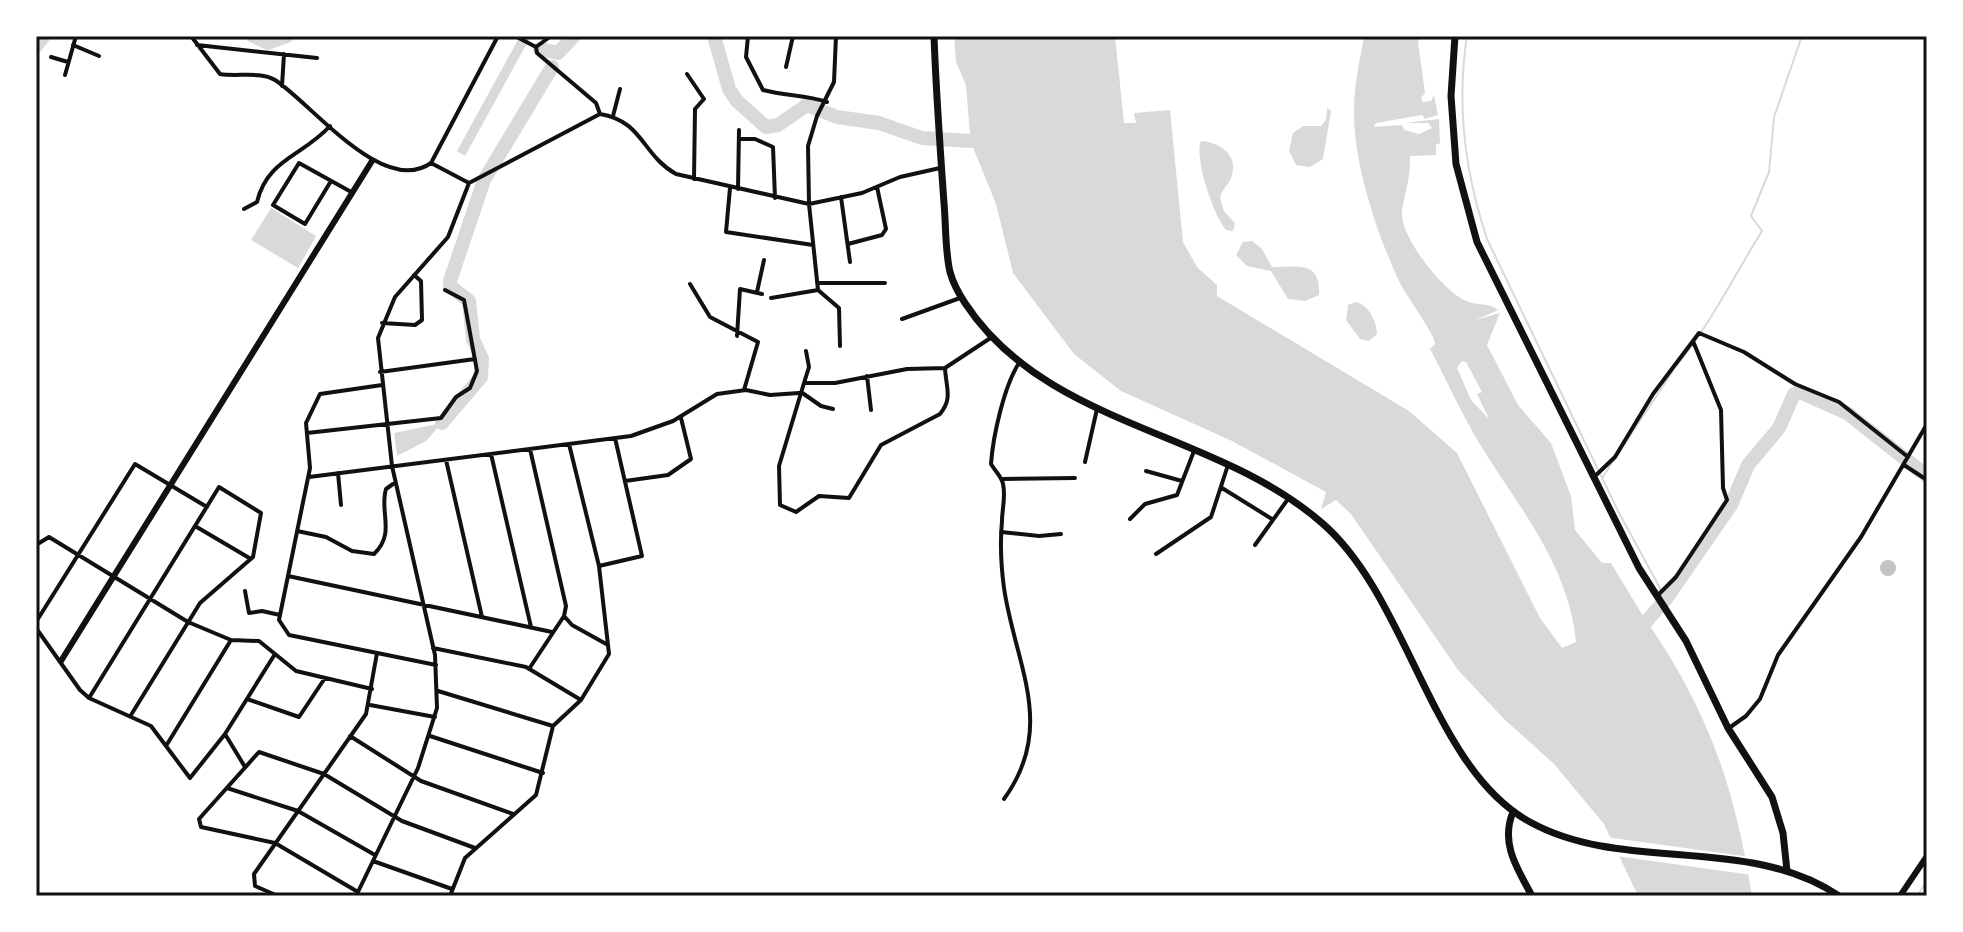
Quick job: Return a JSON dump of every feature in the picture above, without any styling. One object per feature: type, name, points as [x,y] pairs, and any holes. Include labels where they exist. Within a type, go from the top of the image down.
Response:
[{"type":"main road","points":[[934,36],[950,272],[962,298],[993,337],[1019,363],[1049,385],[1229,463],[1289,497],[1322,522],[1347,550],[1391,619],[1468,762],[1492,794],[1513,812],[1569,838],[1787,871],[1839,896]]},
{"type":"main road","points":[[1455,36],[1451,96],[1456,164],[1465,207],[1506,303],[1593,478],[1660,602],[1686,641],[1728,728],[1772,797],[1785,842],[1787,871]]},
{"type":"main road","points":[[1513,812],[1507,826],[1508,842],[1532,896]]},
{"type":"street","points":[[65,75],[76,36]]},
{"type":"street","points":[[191,36],[220,74],[269,77],[372,161],[401,169],[424,168],[431,163],[498,36]]},
{"type":"street","points":[[515,36],[536,47]]},
{"type":"street","points":[[536,47],[551,36]]},
{"type":"street","points":[[748,36],[746,57],[763,90],[797,98],[807,95],[825,104]]},
{"type":"street","points":[[786,67],[793,36]]},
{"type":"street","points":[[837,36],[834,82],[817,116],[808,146],[809,204],[818,290],[839,308],[840,346]]},
{"type":"street","points":[[73,45],[99,56]]},
{"type":"street","points":[[197,45],[317,58]]},
{"type":"street","points":[[536,47],[537,53],[596,103],[600,114]]},
{"type":"street","points":[[282,86],[284,54]]},
{"type":"street","points":[[51,57],[69,62]]},
{"type":"street","points":[[687,74],[704,99],[695,109],[694,180]]},
{"type":"street","points":[[613,116],[620,89]]},
{"type":"street","points":[[475,848],[394,815],[324,774],[259,752],[199,819],[201,827],[275,843],[357,894],[394,815],[414,775],[435,717],[438,691],[436,665],[392,466],[378,338],[395,297],[448,237],[469,183],[600,114],[613,116],[633,127],[660,165],[694,180],[809,204],[942,168]]},
{"type":"street","points":[[244,209],[257,202],[265,177],[296,152],[314,143],[330,126]]},
{"type":"street","points":[[738,189],[739,130]]},
{"type":"street","points":[[739,139],[755,139],[773,147],[775,198]]},
{"type":"street","points":[[61,661],[372,161]]},
{"type":"street","points":[[331,181],[305,224],[273,205],[299,163],[353,193]]},
{"type":"street","points":[[431,163],[469,183]]},
{"type":"street","points":[[848,244],[882,235],[886,229],[877,187]]},
{"type":"street","points":[[730,188],[726,232],[813,245]]},
{"type":"street","points":[[841,197],[850,262]]},
{"type":"street","points":[[737,334],[740,321],[736,308],[740,289],[760,293],[764,260]]},
{"type":"street","points":[[382,323],[415,325],[422,320],[421,281],[414,275]]},
{"type":"street","points":[[817,283],[885,283]]},
{"type":"street","points":[[690,284],[706,313],[737,334],[758,342],[744,390]]},
{"type":"street","points":[[307,433],[441,418],[456,397],[475,380],[475,359],[464,300],[445,290]]},
{"type":"street","points":[[771,298],[793,297],[796,292],[818,290]]},
{"type":"street","points":[[902,319],[962,298]]},
{"type":"street","points":[[1593,478],[1615,457],[1653,394],[1699,333],[1744,352],[1795,384],[1839,402],[1908,457]]},
{"type":"street","points":[[804,383],[907,369],[945,368],[962,354],[993,337]]},
{"type":"street","points":[[1660,602],[1727,500],[1723,488],[1721,410],[1693,341]]},
{"type":"street","points":[[806,351],[809,367],[777,475],[780,505],[796,512],[819,496],[849,498],[881,445],[940,414],[950,396],[945,368]]},
{"type":"street","points":[[380,372],[475,359]]},
{"type":"street","points":[[1004,799],[1017,781],[1027,748],[1030,712],[1027,676],[1004,590],[1002,479],[991,464],[1011,375],[1019,363]]},
{"type":"street","points":[[867,376],[871,410]]},
{"type":"street","points":[[382,385],[320,394],[306,423],[309,477],[280,615],[283,629],[289,635],[436,665]]},
{"type":"street","points":[[309,477],[615,438],[680,417],[717,394],[744,390],[770,395],[800,393],[821,406],[833,409]]},
{"type":"street","points":[[1085,462],[1097,406]]},
{"type":"street","points":[[625,481],[668,475],[691,459],[680,417]]},
{"type":"street","points":[[1728,728],[1746,716],[1760,699],[1785,644],[1861,537],[1927,424]]},
{"type":"street","points":[[599,566],[642,556],[615,438]]},
{"type":"street","points":[[450,896],[459,868],[475,848],[536,795],[553,726],[581,700],[609,654],[599,566],[569,444]]},
{"type":"street","points":[[529,669],[564,616],[566,606],[530,449]]},
{"type":"street","points":[[1130,519],[1145,504],[1177,495],[1195,449]]},
{"type":"street","points":[[491,454],[531,627]]},
{"type":"street","points":[[446,460],[482,617]]},
{"type":"street","points":[[1156,554],[1211,517],[1229,463]]},
{"type":"street","points":[[207,507],[135,464],[36,625],[89,698],[151,726],[190,778],[225,734],[275,654]]},
{"type":"street","points":[[1904,465],[1927,480]]},
{"type":"street","points":[[1146,471],[1182,481]]},
{"type":"street","points":[[338,473],[341,505]]},
{"type":"street","points":[[1002,479],[1075,478]]},
{"type":"street","points":[[297,531],[326,537],[352,551],[374,554],[381,547],[387,527],[383,497],[386,489],[393,484]]},
{"type":"street","points":[[89,698],[219,487],[261,513],[251,559],[200,603],[131,715]]},
{"type":"street","points":[[1222,488],[1272,519]]},
{"type":"street","points":[[1255,545],[1289,497]]},
{"type":"street","points":[[195,526],[251,559]]},
{"type":"street","points":[[1001,532],[1039,536],[1061,534]]},
{"type":"street","points":[[36,545],[49,537],[188,622],[231,640],[259,641],[296,671],[372,689]]},
{"type":"street","points":[[288,576],[552,632]]},
{"type":"street","points":[[245,591],[249,613],[262,611],[280,615]]},
{"type":"street","points":[[564,616],[572,625],[609,646]]},
{"type":"street","points":[[166,746],[231,640]]},
{"type":"street","points":[[433,648],[529,669],[581,700]]},
{"type":"street","points":[[278,896],[255,886],[254,874],[370,705],[377,653]]},
{"type":"street","points":[[247,699],[299,717],[325,678]]},
{"type":"street","points":[[438,691],[553,726]]},
{"type":"street","points":[[370,705],[435,717]]},
{"type":"street","points":[[225,734],[245,767]]},
{"type":"street","points":[[350,736],[414,775],[515,814]]},
{"type":"street","points":[[430,736],[543,773]]},
{"type":"street","points":[[227,788],[298,811],[374,858],[452,889]]},
{"type":"street","points":[[1900,896],[1927,856]]},
{"type":"shaded area","points":[[520,36],[531,36],[465,156],[457,151]]},
{"type":"shaded area","points":[[954,36],[1115,36],[1124,123],[1136,123],[1134,113],[1170,110],[1183,242],[1197,267],[1217,285],[1217,296],[1409,411],[1457,453],[1540,618],[1562,648],[1576,642],[1564,588],[1540,539],[1474,434],[1430,349],[1435,344],[1434,339],[1391,262],[1362,174],[1354,109],[1364,36],[1420,36],[1418,42],[1425,93],[1421,98],[1423,102],[1431,101],[1434,95],[1438,115],[1376,123],[1374,127],[1402,125],[1404,130],[1419,134],[1432,128],[1428,123],[1405,123],[1439,119],[1440,143],[1436,145],[1436,155],[1410,156],[1402,211],[1407,234],[1434,274],[1455,294],[1468,302],[1498,310],[1476,320],[1500,313],[1487,345],[1518,405],[1551,443],[1571,496],[1575,530],[1602,563],[1611,563],[1643,616],[1656,607],[1658,611],[1648,623],[1688,689],[1717,754],[1737,821],[1752,896],[1638,896],[1604,824],[1554,764],[1505,720],[1458,670],[1351,514],[1336,500],[1321,509],[1326,492],[1232,441],[1121,391],[1074,354],[1013,273],[996,204],[972,145],[954,144],[953,136],[970,135],[966,85],[956,62]],"holes":[[[1462,361],[1466,362],[1482,392],[1477,394],[1489,419],[1471,400],[1457,368]]]},
{"type":"shaded area","points":[[1327,108],[1331,111],[1323,159],[1310,167],[1296,165],[1289,151],[1293,133],[1303,126],[1321,126],[1326,120]]},
{"type":"shaded area","points":[[1201,141],[1214,144],[1230,155],[1233,168],[1231,178],[1220,198],[1224,211],[1235,223],[1233,231],[1226,230],[1210,198],[1202,171]]},
{"type":"shaded area","points":[[271,208],[316,236],[298,268],[251,240]]},
{"type":"shaded area","points":[[1252,241],[1262,249],[1272,267],[1311,270],[1316,275],[1319,295],[1305,301],[1288,299],[1271,271],[1247,266],[1236,255],[1243,242]]},
{"type":"shaded area","points":[[1356,302],[1368,310],[1375,324],[1377,334],[1369,341],[1360,339],[1346,320],[1348,305]]},
{"type":"shaded area","points":[[442,423],[426,441],[397,456],[394,433]]},
{"type":"pier","points":[[1606,837],[1750,857],[1752,875],[1616,856]]},
{"type":"building","points":[[1885,560],[1891,560],[1896,568],[1894,574],[1885,576],[1880,571],[1880,565]]},
{"type":"waterway","points":[[36,46],[44,36]]},
{"type":"waterway","points":[[253,36],[268,43],[287,36]]},
{"type":"waterway","points":[[540,49],[558,53],[574,36]]},
{"type":"waterway","points":[[714,36],[729,89],[737,101],[766,127],[778,125],[807,105],[837,117],[879,123],[922,138],[970,141]]},
{"type":"waterway","points":[[1467,36],[1462,88],[1465,139],[1473,189],[1487,239],[1618,511],[1666,599]]},
{"type":"waterway","points":[[1677,365],[1711,317],[1762,231],[1751,216],[1769,172],[1774,117],[1802,36]]},
{"type":"waterway","points":[[442,423],[481,377],[482,359],[473,339],[469,301],[450,286],[450,281],[484,180],[552,67]]},
{"type":"waterway","points":[[1602,478],[1673,371]]},
{"type":"waterway","points":[[1645,623],[1666,599],[1731,505],[1748,465],[1779,428],[1794,394],[1800,392],[1847,413],[1927,476]]},
{"type":"waterway","points":[[1917,896],[1927,881]]}]
